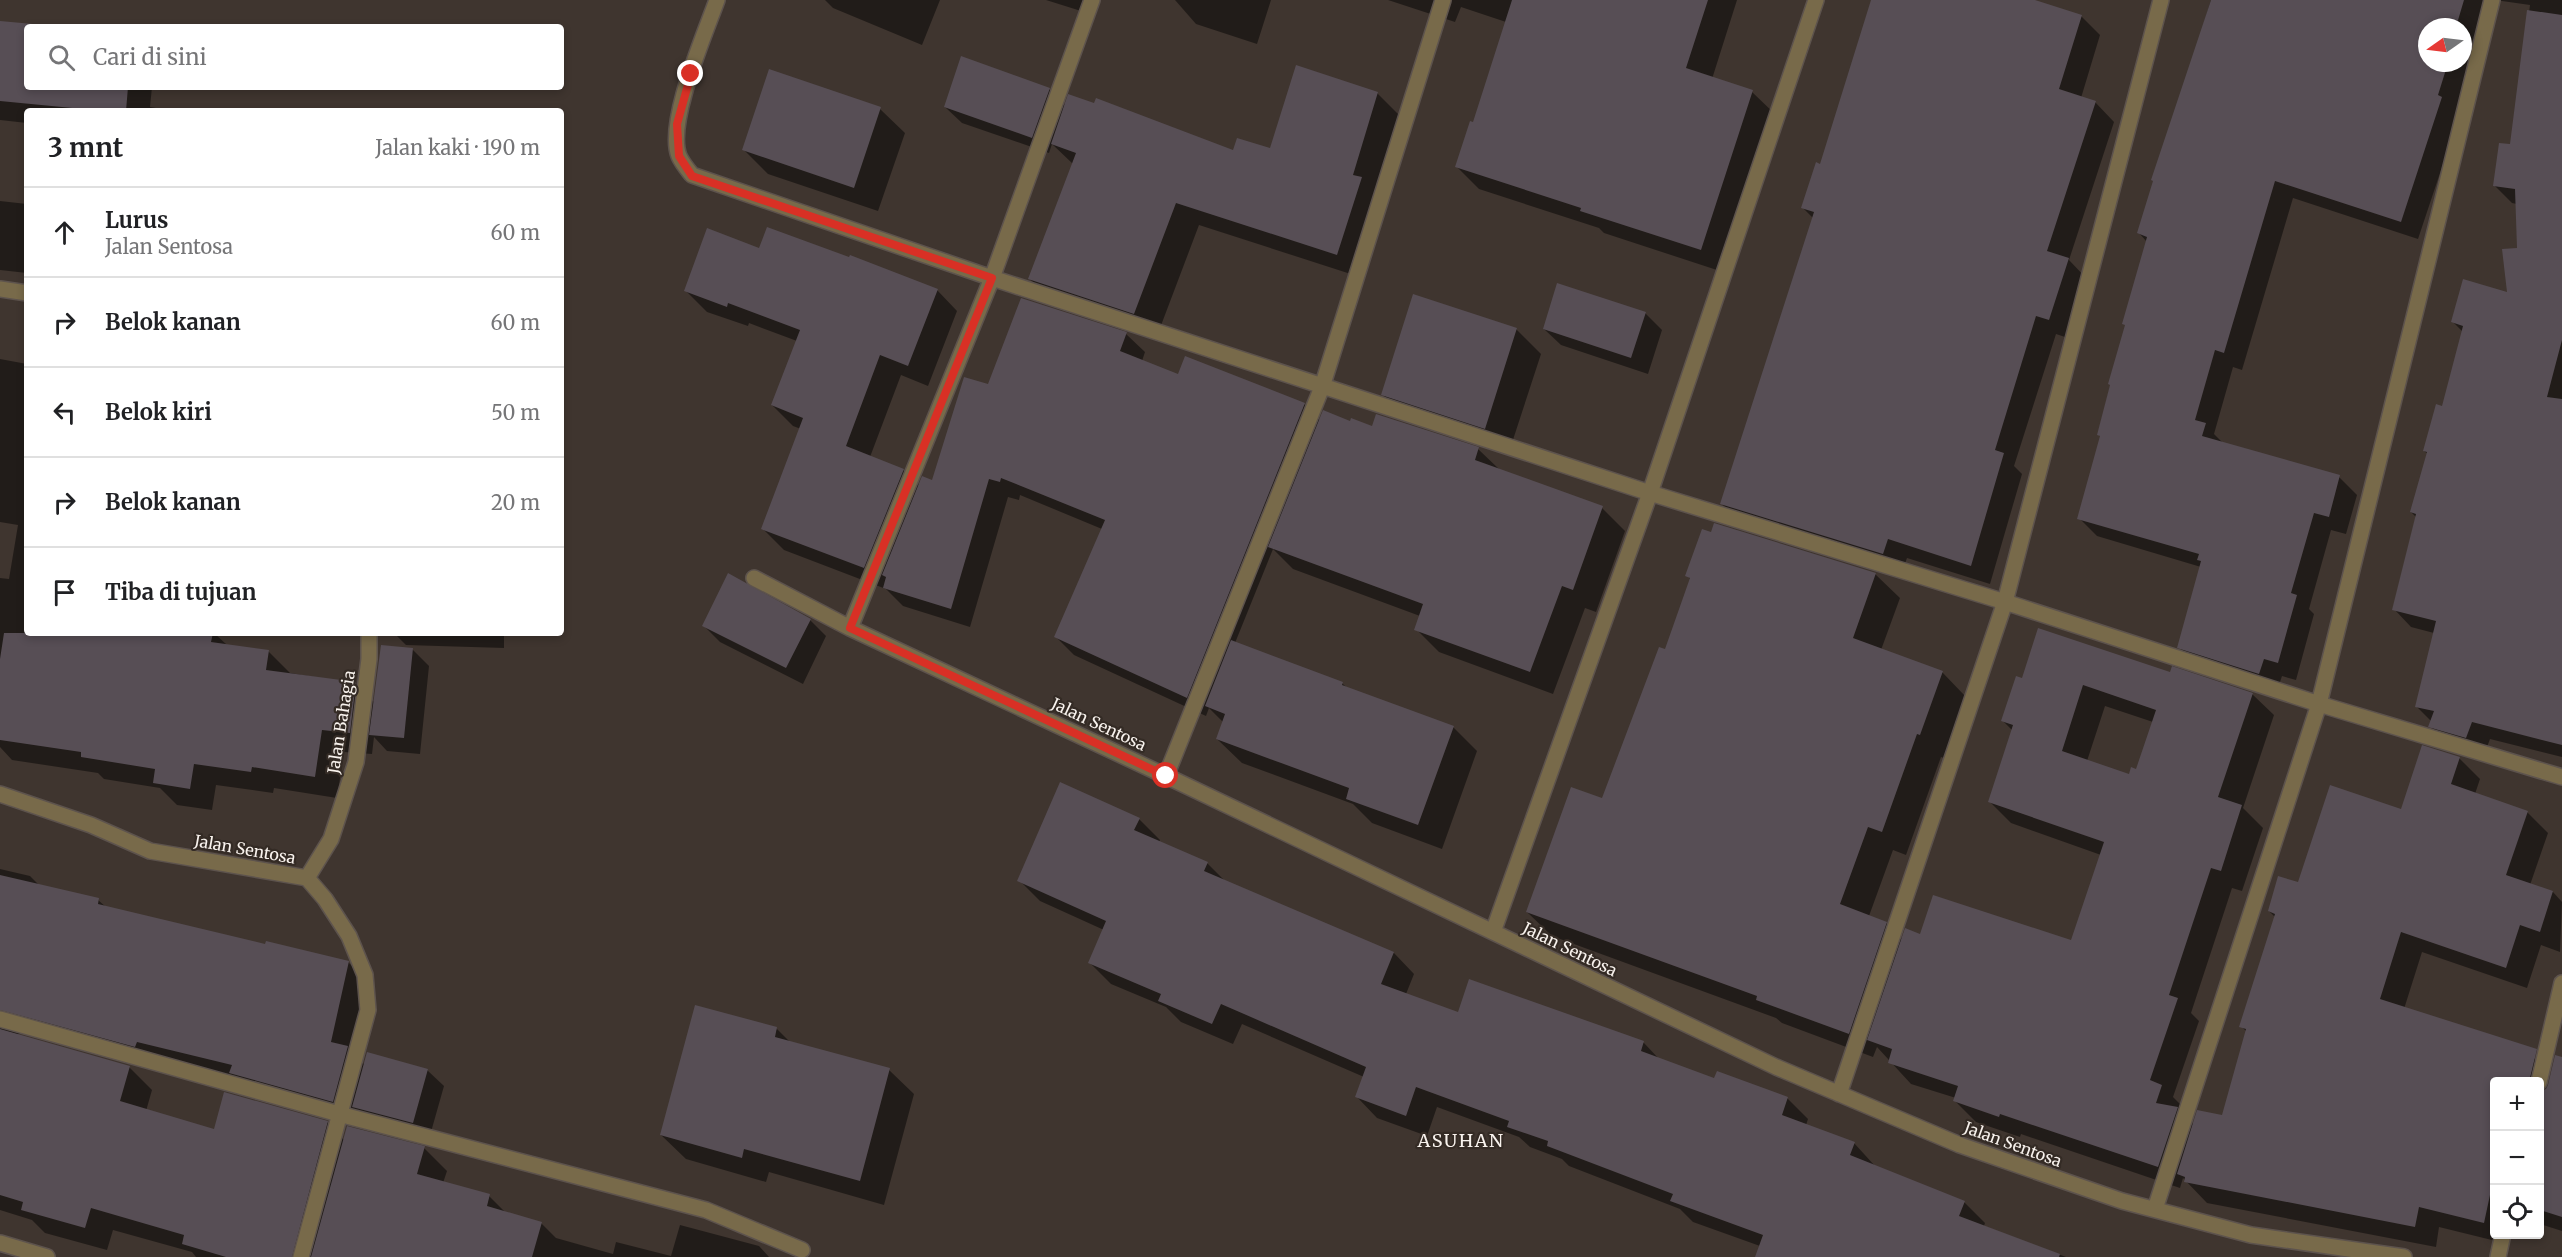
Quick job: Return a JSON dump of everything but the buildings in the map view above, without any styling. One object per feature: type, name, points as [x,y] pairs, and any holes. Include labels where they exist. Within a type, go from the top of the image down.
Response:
[{"type":"street","points":[[717,0],[691,74],[677,124],[679,156],[692,176],[992,278],[1650,493],[2005,602],[2319,704],[2562,777]]},
{"type":"street","points":[[850,628],[992,278],[1092,0]]},
{"type":"street","points":[[1166,776],[1322,387],[1443,0]]},
{"type":"street","points":[[1493,932],[1650,493],[1816,0]]},
{"type":"street","points":[[1839,1094],[2005,602],[2161,0]]},
{"type":"street","points":[[2155,1209],[2319,704],[2492,0]]},
{"type":"street","points":[[0,289],[24,293]]},
{"type":"street","name":"Jalan Sentosa","points":[[754,578],[850,628],[1776,1067],[1960,1145],[2122,1201],[2251,1235],[2404,1257]]},
{"type":"street","name":"Jalan Bahagia","points":[[307,878],[331,839],[356,762],[369,659],[369,636]]},
{"type":"street","name":"Jalan Sentosa","points":[[0,794],[91,825],[150,851],[307,878],[325,899],[349,936],[364,975],[368,1010],[301,1257]]},
{"type":"street","points":[[2540,1077],[2562,983]]},
{"type":"street","points":[[0,1019],[339,1114],[706,1210],[802,1250]]},
{"type":"street","points":[[2498,1257],[2502,1239]]},
{"type":"street","points":[[0,1243],[47,1257]]},
{"type":"district","name":"ASUHAN","points":[[1461,1141]]},
{"type":"route","points":[[691,74],[677,124],[679,156],[692,176],[992,278],[850,628],[1166,776]]}]
